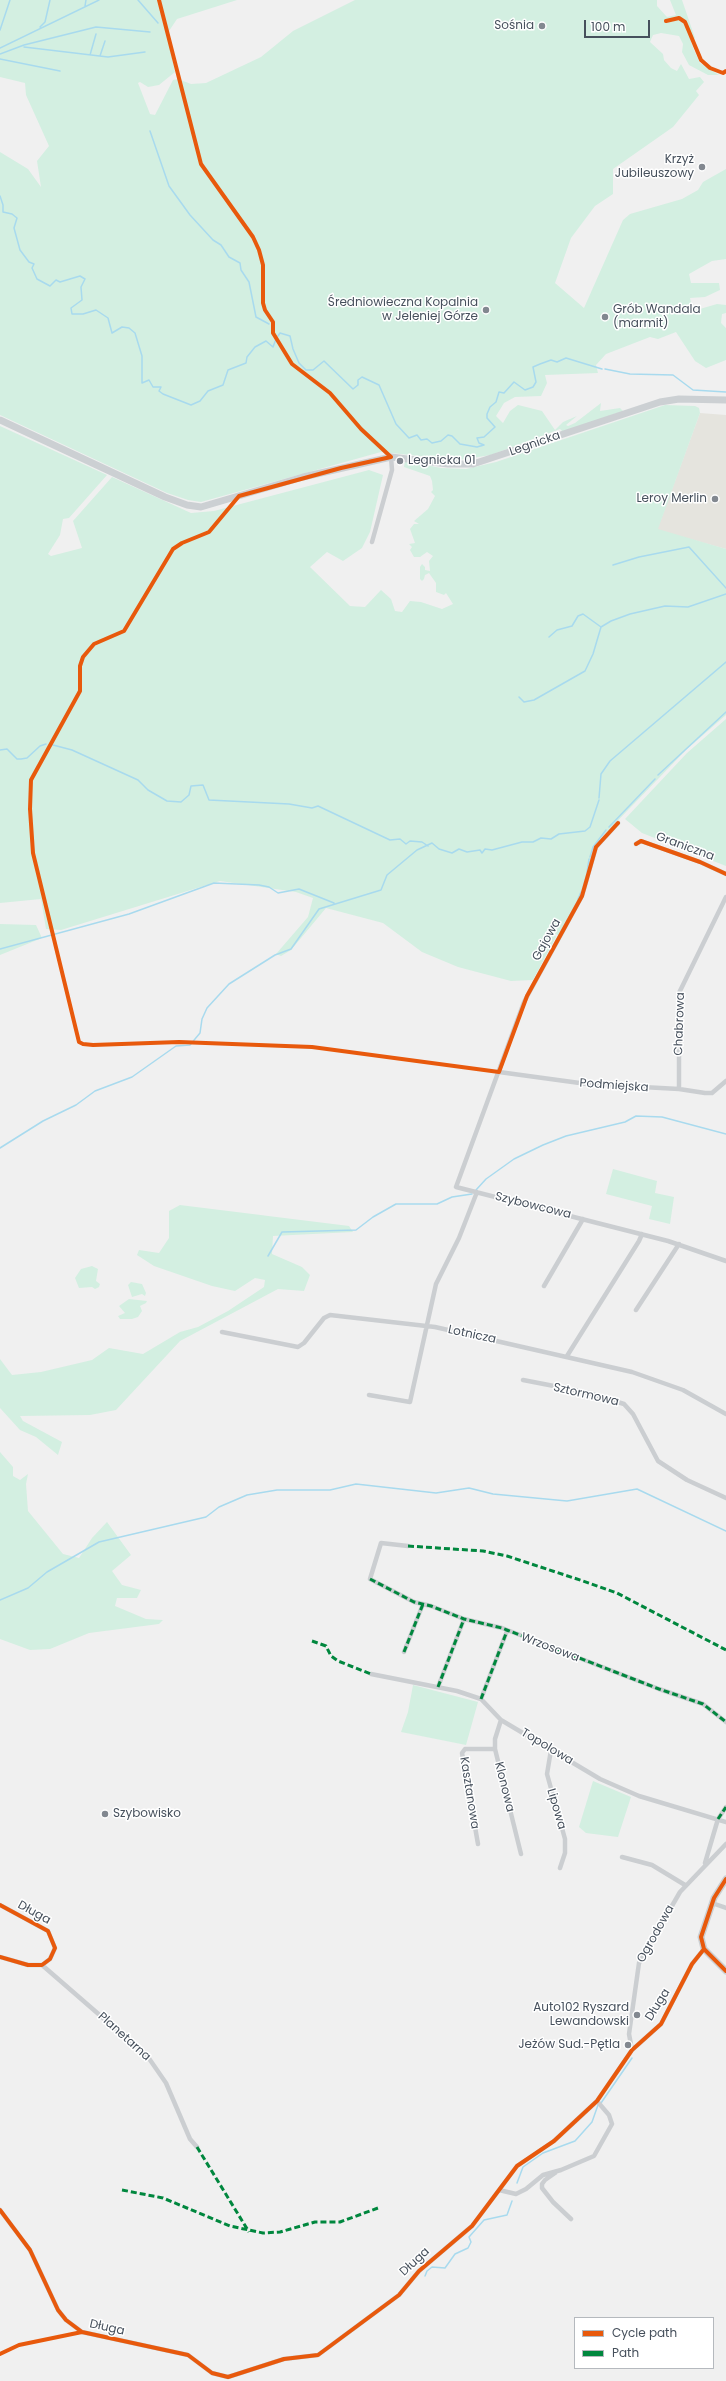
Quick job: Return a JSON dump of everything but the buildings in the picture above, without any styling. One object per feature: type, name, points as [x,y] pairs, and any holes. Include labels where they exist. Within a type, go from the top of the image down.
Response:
[{"type":"main road","name":"Legnicka","points":[[0,420],[165,497],[187,505],[201,506],[214,504],[341,468],[391,457],[448,464],[474,464],[660,402],[679,398],[726,400]]},
{"type":"main road","points":[[726,1879],[712,1903],[701,1937],[704,1950],[726,1971]]},
{"type":"street","points":[[372,542],[392,470],[391,457]]},
{"type":"street","name":"Gajowa","points":[[499,1072],[527,996],[582,896],[596,847],[618,823]]},
{"type":"street","name":"Graniczna","points":[[636,844],[641,842],[700,862],[726,874]]},
{"type":"street","name":"Chabrowa","points":[[679,1089],[679,994],[726,897]]},
{"type":"street","name":"Podmiejska","points":[[499,1072],[587,1084],[679,1089],[712,1093],[726,1081]]},
{"type":"street","name":"Szybowcowa","points":[[499,1072],[456,1187],[679,1244],[726,1261]]},
{"type":"street","points":[[369,1395],[410,1402],[428,1326],[436,1284],[459,1238],[477,1192]]},
{"type":"street","points":[[544,1286],[583,1219]]},
{"type":"street","points":[[567,1356],[642,1234]]},
{"type":"street","points":[[636,1310],[679,1244]]},
{"type":"street","name":"Lotnicza","points":[[222,1332],[298,1347],[304,1343],[324,1318],[330,1315],[428,1326],[567,1356],[632,1372],[683,1390],[726,1414]]},
{"type":"street","name":"Sztormowa","points":[[523,1380],[585,1392],[624,1404],[633,1414],[658,1461],[687,1480],[726,1498]]},
{"type":"street","name":"Wrzosowa","points":[[408,1546],[381,1543],[370,1579],[406,1599],[464,1619],[507,1631],[659,1690],[703,1704],[726,1722]]},
{"type":"street","points":[[404,1652],[423,1604]]},
{"type":"street","points":[[438,1687],[464,1619]]},
{"type":"street","points":[[371,1674],[438,1687],[481,1699],[507,1631]]},
{"type":"street","name":"Topolowa","points":[[481,1699],[501,1720],[600,1779],[630,1792],[726,1822]]},
{"type":"street","name":"Klonowa","points":[[501,1720],[495,1739],[495,1749],[521,1854]]},
{"type":"street","name":"Kasztanowa","points":[[478,1844],[462,1753],[466,1750],[495,1749]]},
{"type":"street","name":"Lipowa","points":[[551,1750],[547,1774],[565,1839],[565,1853],[560,1868]]},
{"type":"street","points":[[704,1864],[718,1819],[726,1807]]},
{"type":"street","name":"Ogrodowa","points":[[632,2050],[629,2034],[639,1963],[685,1885],[704,1864],[726,1844]]},
{"type":"street","points":[[622,1857],[652,1866],[685,1885]]},
{"type":"street","points":[[712,1903],[726,1908]]},
{"type":"street","name":"Długa","points":[[0,1905],[44,1929],[51,1935],[54,1940],[54,1951],[50,1959],[42,1965]]},
{"type":"street","name":"Długa","points":[[0,2210],[30,2250],[58,2310],[74,2328],[94,2336],[188,2355],[212,2373],[227,2379],[284,2359],[318,2355],[330,2348],[399,2295],[418,2271],[472,2226],[517,2166],[554,2141],[598,2102],[632,2050],[661,2024],[692,1964],[704,1950]]},
{"type":"street","points":[[0,1957],[28,1964],[42,1965]]},
{"type":"street","name":"Planetarna","points":[[42,1965],[148,2056],[166,2084],[190,2139],[196,2147]]},
{"type":"street","points":[[499,2190],[516,2194],[526,2189],[538,2177],[556,2172],[596,2154],[612,2124],[609,2115],[598,2102]]},
{"type":"street","points":[[556,2172],[545,2180],[542,2184],[542,2188],[553,2202],[571,2219]]},
{"type":"shaded area","points":[[700,413],[726,415],[726,549],[657,530]]},
{"type":"green space","points":[[0,0],[237,0],[177,19],[167,34],[175,72],[159,85],[148,87],[140,82],[138,83],[150,114],[155,115],[173,80],[178,79],[191,84],[206,83],[261,57],[293,31],[355,0],[657,0],[657,6],[667,17],[676,15],[670,0],[682,0],[695,38],[691,42],[700,63],[719,75],[708,75],[689,65],[682,52],[683,44],[679,36],[661,33],[653,35],[650,42],[663,54],[664,60],[671,68],[677,71],[681,64],[689,79],[700,77],[704,82],[696,91],[699,95],[673,127],[613,169],[613,194],[595,206],[571,238],[555,283],[584,308],[623,220],[630,214],[682,199],[698,190],[703,182],[726,169],[726,259],[712,261],[689,274],[691,283],[719,283],[720,290],[705,297],[690,298],[693,311],[717,304],[726,305],[726,313],[722,314],[721,323],[726,328],[726,360],[706,368],[695,361],[676,332],[658,339],[650,337],[606,354],[596,365],[598,373],[545,375],[547,383],[541,396],[515,397],[504,403],[496,416],[503,423],[510,411],[518,405],[542,411],[555,430],[563,422],[577,416],[566,425],[568,426],[575,423],[601,403],[600,411],[620,408],[623,411],[563,432],[560,429],[491,455],[459,460],[381,452],[201,502],[188,500],[167,493],[0,415],[0,152],[28,169],[41,187],[37,161],[49,146],[26,95],[25,83],[0,77]]},
{"type":"green space","points":[[665,405],[695,406],[699,408],[700,413],[658,529],[726,549],[726,715],[686,750],[600,839],[578,902],[559,936],[554,933],[556,937],[533,980],[511,981],[458,967],[422,952],[383,923],[326,908],[291,950],[281,956],[276,954],[308,917],[313,898],[296,892],[220,881],[61,930],[46,929],[41,899],[0,903],[0,426],[107,475],[69,518],[63,519],[60,535],[48,554],[51,556],[82,548],[73,521],[112,477],[191,513],[214,511],[369,470],[383,475],[370,532],[362,548],[343,561],[327,552],[310,567],[350,606],[365,607],[381,590],[391,599],[395,611],[402,612],[410,601],[421,602],[442,609],[453,604],[446,593],[444,595],[436,592],[436,583],[429,573],[425,575],[422,581],[420,579],[420,567],[422,564],[425,567],[425,570],[430,571],[429,561],[433,556],[427,552],[420,557],[414,557],[410,550],[412,547],[409,544],[415,543],[410,529],[414,524],[419,524],[414,521],[428,509],[435,496],[431,492],[433,490],[430,476],[404,467],[405,461],[441,468],[466,469],[496,462]]},
{"type":"green space","points":[[726,719],[726,866],[642,833],[625,819],[687,753]]},
{"type":"green space","points":[[0,924],[36,925],[42,938],[0,955]]},
{"type":"green space","points":[[613,1169],[657,1181],[655,1193],[674,1197],[670,1224],[649,1219],[652,1206],[606,1194]]},
{"type":"green space","points":[[180,1205],[349,1226],[353,1232],[273,1236],[272,1254],[302,1267],[310,1275],[304,1291],[278,1289],[180,1341],[116,1410],[90,1415],[20,1416],[23,1421],[62,1442],[58,1455],[36,1437],[20,1430],[0,1408],[0,1359],[12,1375],[41,1372],[92,1360],[109,1348],[143,1354],[180,1332],[198,1327],[228,1311],[264,1287],[265,1280],[255,1278],[235,1291],[212,1286],[154,1266],[137,1255],[139,1250],[159,1253],[169,1238],[169,1211]]},
{"type":"green space","points":[[92,1266],[98,1269],[96,1281],[100,1284],[99,1287],[95,1289],[92,1287],[79,1288],[75,1278],[81,1269]]},
{"type":"green space","points":[[131,1282],[142,1284],[146,1293],[145,1296],[142,1294],[132,1297],[128,1285]]},
{"type":"green space","points":[[129,1299],[147,1301],[140,1306],[142,1311],[138,1317],[132,1319],[120,1319],[118,1316],[125,1313],[119,1306]]},
{"type":"green space","points":[[0,1452],[13,1467],[13,1476],[20,1480],[28,1474],[26,1484],[28,1511],[63,1554],[79,1558],[92,1538],[107,1522],[131,1555],[112,1571],[122,1585],[141,1590],[137,1598],[117,1598],[115,1606],[146,1619],[163,1620],[159,1624],[89,1633],[50,1649],[30,1650],[0,1639]]},
{"type":"green space","points":[[413,1685],[478,1702],[466,1745],[401,1732],[408,1712]]},
{"type":"green space","points":[[593,1781],[631,1797],[618,1837],[586,1833],[579,1827]]},
{"type":"waterway","points":[[0,30],[10,0]]},
{"type":"waterway","points":[[40,27],[45,22],[50,0]]},
{"type":"waterway","points":[[85,6],[86,0]]},
{"type":"waterway","points":[[0,48],[99,0]]},
{"type":"waterway","points":[[138,0],[158,23]]},
{"type":"waterway","points":[[0,54],[24,45],[96,27],[150,32]]},
{"type":"waterway","points":[[90,55],[96,34]]},
{"type":"waterway","points":[[100,56],[105,41]]},
{"type":"waterway","points":[[24,47],[108,57],[145,52]]},
{"type":"waterway","points":[[0,59],[60,71]]},
{"type":"waterway","points":[[150,131],[169,186],[190,215],[213,240],[221,245],[229,257],[240,263],[241,270],[249,282],[256,317],[269,324]]},
{"type":"waterway","points":[[0,196],[3,205],[3,212],[12,214],[17,218],[14,228],[20,250],[29,262],[34,264],[32,268],[37,279],[50,286],[56,280],[60,282],[80,276],[85,279],[81,287],[82,300],[71,308],[72,314],[83,314],[96,310],[108,318],[112,333],[122,327],[129,328],[135,333],[142,356],[142,383],[149,380],[153,387],[161,387],[159,391],[163,394],[191,405],[200,401],[208,391],[223,385],[228,370],[246,363],[247,357],[255,347],[266,341],[273,347],[276,339]]},
{"type":"waterway","points":[[278,336],[280,333],[290,336],[293,349],[299,363],[306,370],[313,370],[324,361],[353,389],[358,385],[358,380],[362,377],[379,385],[396,424],[409,438],[417,435],[421,440],[427,439],[432,443],[441,441],[448,435],[452,436],[460,444],[477,447],[484,445],[479,443],[477,438],[484,437],[495,427],[487,418],[487,414],[490,407],[496,402],[499,392],[504,393],[514,382],[525,390],[533,387],[536,382],[533,367],[551,360],[557,362],[566,358],[602,369]]},
{"type":"waterway","points":[[605,369],[630,374],[673,375],[693,390],[726,392]]},
{"type":"waterway","points":[[613,565],[639,557],[689,547],[726,588]]},
{"type":"waterway","points":[[519,697],[524,702],[534,700],[585,671],[593,654],[601,627],[611,621],[630,614],[665,606],[688,607],[726,594]]},
{"type":"waterway","points":[[549,637],[557,630],[572,626],[578,616],[583,614],[601,627]]},
{"type":"waterway","points":[[599,798],[601,774],[610,761],[726,662]]},
{"type":"waterway","points":[[658,775],[726,712]]},
{"type":"waterway","points":[[0,750],[7,749],[17,759],[21,759],[27,758],[40,746],[46,744]]},
{"type":"waterway","points":[[53,745],[72,750],[138,780],[148,790],[167,801],[181,802],[189,795],[191,786],[203,785],[209,800],[289,804],[312,808],[318,806],[390,840],[400,839],[406,844],[410,841],[422,842],[428,846]]},
{"type":"waterway","points":[[609,827],[655,779]]},
{"type":"waterway","points":[[0,1148],[43,1121],[76,1105],[95,1091],[132,1077],[176,1046],[190,1045],[200,1033],[202,1019],[207,1008],[229,984],[275,955],[291,949],[319,909],[381,890],[387,875],[417,850],[432,843],[439,849],[452,853],[459,849],[467,852],[480,850],[482,853],[485,849],[492,850],[522,842],[533,842],[541,838],[551,839],[559,834],[585,831],[590,827],[599,800]]},
{"type":"waterway","points":[[590,857],[593,847],[606,830]]},
{"type":"waterway","points":[[587,872],[589,859]]},
{"type":"waterway","points":[[0,949],[129,914],[214,883],[259,885],[269,887],[278,893],[299,889],[334,903]]},
{"type":"waterway","points":[[578,899],[581,892]]},
{"type":"waterway","points":[[476,1190],[486,1179],[514,1159],[543,1145],[566,1136],[625,1122],[636,1116],[662,1117],[726,1134]]},
{"type":"waterway","points":[[268,1256],[282,1232],[356,1230],[373,1217],[396,1204],[437,1204],[452,1197],[472,1194]]},
{"type":"waterway","points":[[0,1600],[28,1588],[47,1572],[99,1542],[206,1517],[219,1507],[247,1495],[277,1490],[330,1490],[356,1484],[436,1493],[469,1488],[493,1494],[567,1501],[637,1489],[726,1531]]},
{"type":"waterway","points":[[601,2103],[632,2058]]},
{"type":"waterway","points":[[517,2183],[523,2167],[543,2153],[575,2141],[592,2122],[598,2105]]},
{"type":"waterway","points":[[425,2276],[427,2271],[432,2267],[445,2268],[455,2254],[468,2248],[471,2242],[469,2237],[484,2220],[507,2215],[512,2201]]},
{"type":"marked path","points":[[408,1546],[483,1551],[507,1556],[617,1593],[726,1650]]},
{"type":"marked path","points":[[370,1579],[414,1602],[431,1606],[464,1619],[502,1628],[659,1689],[703,1704],[726,1722]]},
{"type":"marked path","points":[[404,1652],[423,1604]]},
{"type":"marked path","points":[[438,1687],[464,1619]]},
{"type":"marked path","points":[[481,1699],[507,1631]]},
{"type":"marked path","points":[[312,1641],[326,1646],[331,1656],[338,1661],[371,1674]]},
{"type":"marked path","points":[[718,1819],[726,1807]]},
{"type":"marked path","points":[[197,2147],[249,2232]]},
{"type":"marked path","points":[[122,2190],[163,2198],[230,2226],[263,2233],[280,2232],[315,2222],[340,2222],[378,2208]]},
{"type":"cycle path","points":[[159,0],[201,164],[253,237],[259,250],[263,265],[263,303],[265,310],[273,322],[273,333],[292,364],[330,393],[361,429],[391,457]]},
{"type":"cycle path","points":[[666,21],[679,18],[685,22],[701,60],[710,68],[723,73],[726,71]]},
{"type":"cycle path","points":[[391,457],[341,468],[239,496],[209,532],[182,543],[173,549],[124,631],[94,644],[83,657],[80,666],[80,691],[31,780],[30,809],[33,853],[79,1042],[93,1045],[179,1042],[312,1047],[499,1072],[527,996],[582,896],[596,847],[618,823]]},
{"type":"cycle path","points":[[636,844],[641,841],[700,862],[726,874]]},
{"type":"cycle path","points":[[726,1879],[714,1898],[701,1937],[704,1949],[726,1971]]},
{"type":"cycle path","points":[[0,1905],[48,1931],[55,1948],[50,1959],[42,1965],[28,1965],[0,1957]]},
{"type":"cycle path","points":[[0,2210],[30,2250],[58,2310],[66,2320],[82,2332],[188,2355],[212,2373],[228,2377],[284,2359],[318,2355],[399,2295],[419,2271],[472,2226],[517,2166],[554,2141],[597,2101],[632,2050],[661,2024],[692,1964],[704,1949]]},
{"type":"cycle path","points":[[0,2354],[19,2345],[82,2332]]},
{"type":"place","name":"Sośnia","points":[[542,26]]},
{"type":"place","name":"Krzyż Jubileuszowy","points":[[702,167]]},
{"type":"place","name":"Średniowieczna Kopalnia w Jeleniej Górze","points":[[486,310]]},
{"type":"place","name":"Grób Wandala (marmit)","points":[[605,317]]},
{"type":"place","name":"Legnicka 01","points":[[400,461]]},
{"type":"place","name":"Leroy Merlin","points":[[715,499]]},
{"type":"place","name":"Szybowisko","points":[[105,1814]]},
{"type":"place","name":"Auto102 Ryszard Lewandowski","points":[[637,2015]]},
{"type":"place","name":"Jeżów Sud.-Pętla","points":[[628,2045]]}]
